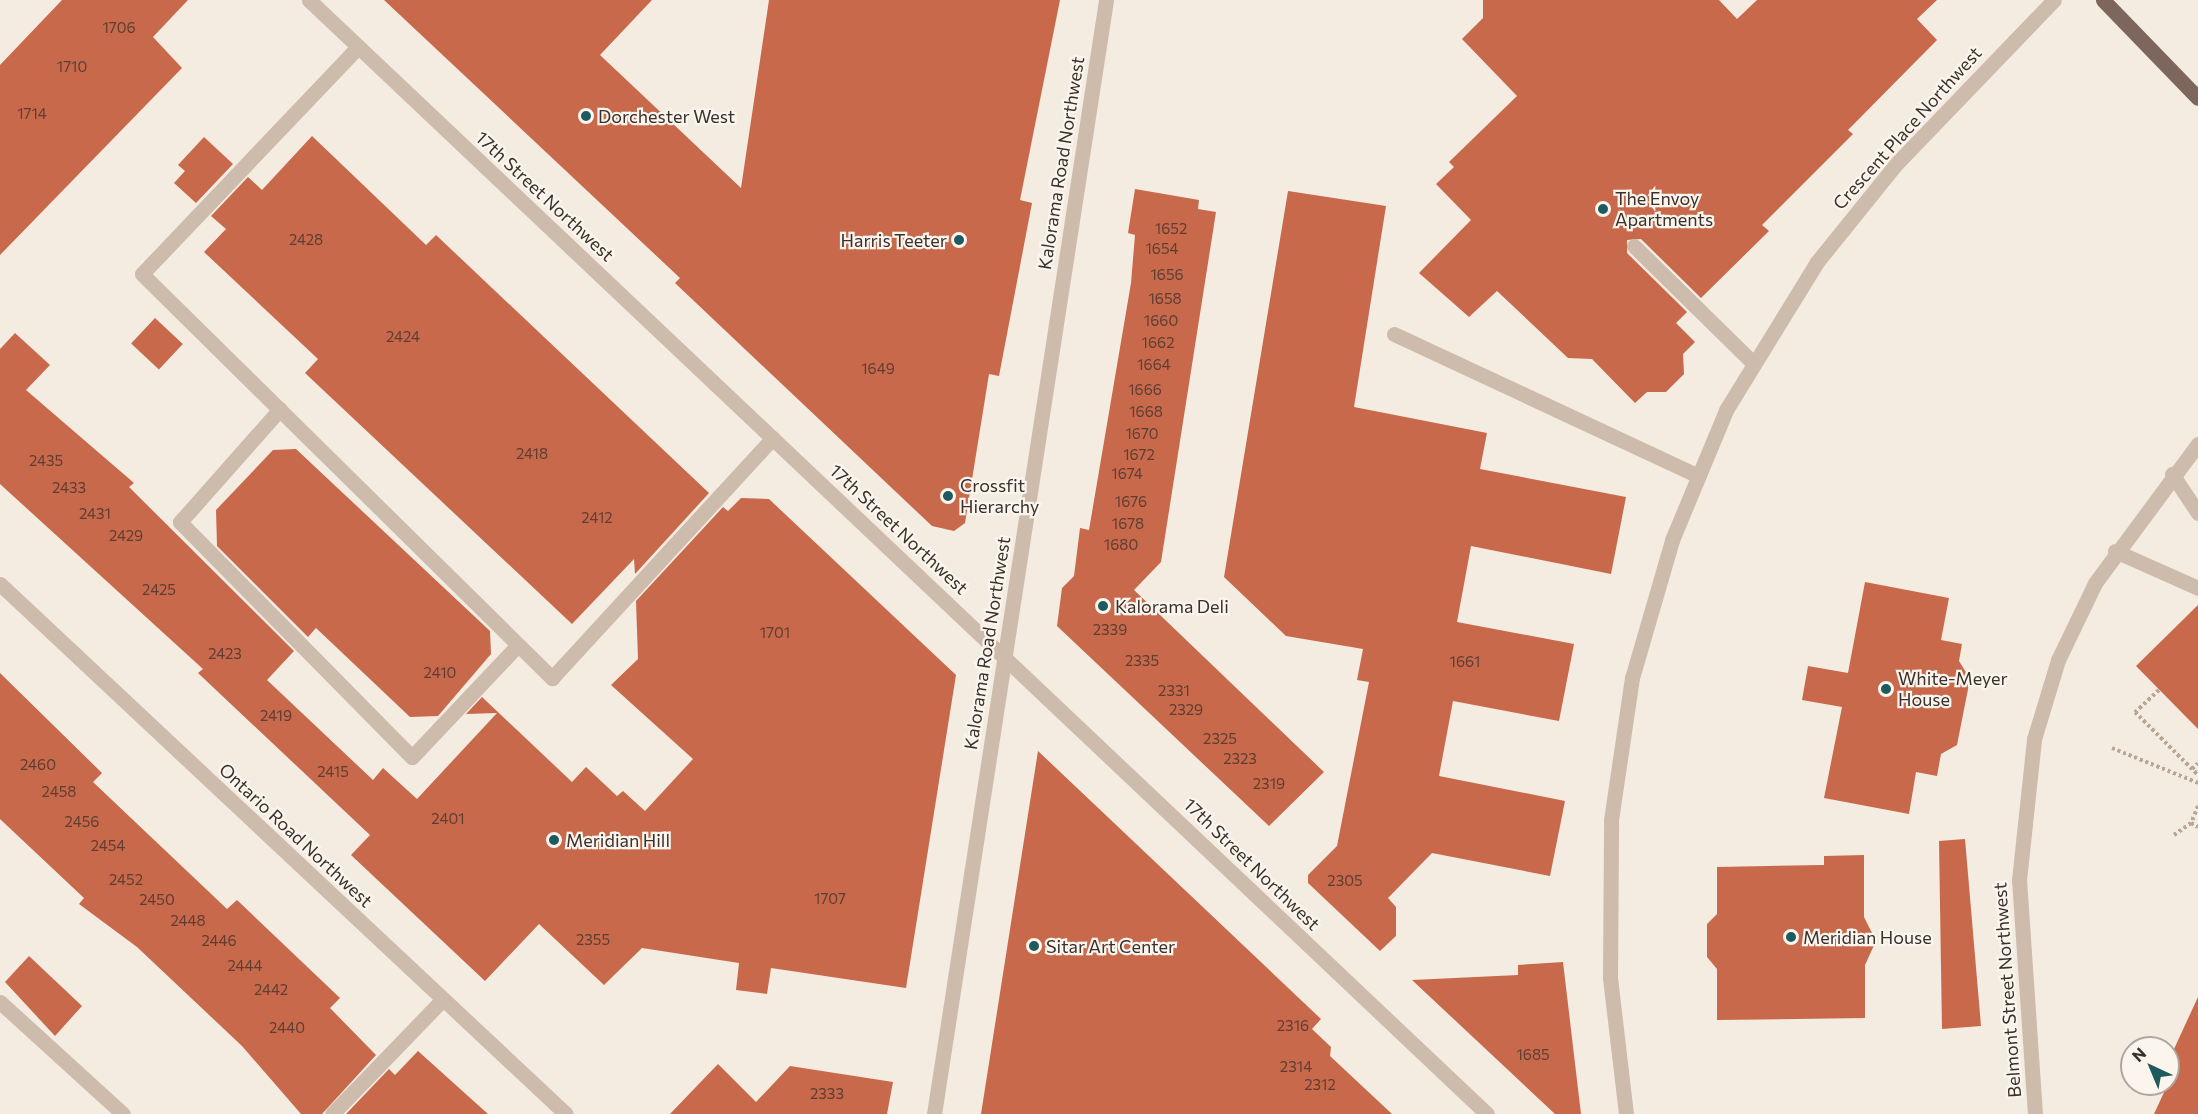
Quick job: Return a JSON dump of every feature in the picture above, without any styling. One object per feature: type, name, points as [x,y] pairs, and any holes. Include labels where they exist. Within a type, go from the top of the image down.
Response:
[{"type":"main road","points":[[2103,0],[2198,99]]},
{"type":"street","name":"17th Street Northwest","points":[[309,0],[1004,654],[1487,1114]]},
{"type":"street","name":"Kalorama Road Northwest","points":[[934,1114],[1106,0]]},
{"type":"street","name":"Crescent Place Northwest","points":[[1626,1114],[1610,978],[1616,772],[1643,632],[1698,476],[1752,362],[1817,262],[1869,195],[2054,0]]},
{"type":"street","points":[[358,46],[142,274],[552,678],[773,438]]},
{"type":"street","points":[[1634,246],[1752,362]]},
{"type":"street","points":[[1394,334],[1698,476]]},
{"type":"street","points":[[280,409],[180,522],[412,757],[518,645]]},
{"type":"street","name":"Belmont Street Northwest","points":[[2035,1114],[2019,880],[2034,739],[2071,627],[2115,551],[2172,474],[2198,444]]},
{"type":"street","points":[[2172,474],[2198,513]]},
{"type":"street","points":[[2115,551],[2198,588]]},
{"type":"street","name":"Ontario Road Northwest","points":[[0,584],[566,1114]]},
{"type":"street","points":[[332,1114],[443,999]]},
{"type":"street","points":[[0,1002],[123,1114]]},
{"type":"path","points":[[2159,690],[2135,712],[2198,775]]},
{"type":"path","points":[[2112,748],[2198,783]]},
{"type":"path","points":[[2192,769],[2198,763]]},
{"type":"path","points":[[2174,835],[2191,823],[2198,806]]},
{"type":"path","points":[[2191,823],[2198,826]]},
{"type":"building","points":[[62,0],[188,0],[153,37],[182,68],[0,255],[0,65]]},
{"type":"building","points":[[384,0],[652,0],[600,55],[741,188],[769,0],[1060,0],[1020,200],[1032,203],[999,376],[989,374],[965,523],[954,531],[932,526],[675,283],[680,278]]},
{"type":"building","name":"The Envoy Apartments","points":[[1483,0],[1719,0],[1737,19],[1757,0],[1937,0],[1917,19],[1937,40],[1848,130],[1853,134],[1762,225],[1769,231],[1701,298],[1641,239],[1627,240],[1627,253],[1687,312],[1676,323],[1695,342],[1683,354],[1684,374],[1666,392],[1647,392],[1635,403],[1592,359],[1568,358],[1497,291],[1469,317],[1419,273],[1471,220],[1436,184],[1454,167],[1449,162],[1517,96],[1462,39],[1483,18]]},
{"type":"building","points":[[312,136],[426,245],[436,235],[709,493],[635,574],[634,559],[572,624],[305,373],[318,359],[204,252],[226,229],[211,216],[248,177],[262,190]]},
{"type":"building","points":[[204,137],[233,164],[196,203],[174,183],[185,171],[178,165]]},
{"type":"building","points":[[1135,189],[1199,200],[1198,209],[1216,212],[1161,562],[1134,590],[1324,772],[1269,826],[1057,626],[1062,588],[1074,576],[1080,528],[1089,530],[1131,283],[1135,235],[1128,233]]},
{"type":"building","points":[[1288,191],[1386,206],[1354,407],[1487,433],[1480,469],[1626,497],[1611,574],[1471,546],[1457,622],[1574,644],[1559,721],[1453,701],[1439,776],[1565,801],[1550,876],[1432,853],[1388,898],[1396,907],[1396,936],[1380,951],[1308,883],[1308,875],[1337,846],[1369,682],[1357,680],[1363,649],[1286,636],[1224,577]]},
{"type":"building","points":[[155,318],[183,344],[159,370],[131,344]]},
{"type":"building","points":[[15,333],[50,365],[26,390],[134,483],[129,487],[294,651],[267,680],[373,780],[383,768],[417,799],[497,713],[466,714],[482,697],[572,782],[586,767],[617,796],[623,791],[645,811],[693,759],[611,685],[638,659],[636,601],[723,507],[728,511],[741,498],[769,499],[956,675],[906,988],[771,968],[767,994],[736,990],[739,963],[642,948],[604,985],[539,924],[485,981],[351,855],[370,835],[198,673],[203,669],[0,484],[0,349]]},
{"type":"building","points":[[296,449],[490,631],[491,654],[438,716],[410,717],[316,628],[308,637],[217,546],[216,510],[273,450]]},
{"type":"building","name":"White-Meyer House","points":[[1865,582],[1949,598],[1941,640],[1962,644],[1959,661],[1970,679],[1957,745],[1941,754],[1937,776],[1916,772],[1909,814],[1824,798],[1842,707],[1802,700],[1808,666],[1848,673]]},
{"type":"building","points":[[2198,605],[2198,729],[2136,666]]},
{"type":"building","points":[[0,673],[102,773],[93,782],[227,909],[237,900],[340,998],[330,1008],[376,1055],[322,1114],[301,1114],[242,1046],[137,947],[79,904],[84,898],[0,819]]},
{"type":"building","points":[[1038,751],[1321,1019],[1312,1029],[1331,1047],[1330,1056],[1392,1114],[981,1114]]},
{"type":"building","points":[[1965,839],[1981,1026],[1942,1029],[1939,841]]},
{"type":"building","name":"Meridian House","points":[[1864,855],[1864,917],[1876,941],[1865,965],[1865,1018],[1717,1020],[1717,969],[1707,957],[1707,924],[1717,914],[1717,867],[1824,865],[1824,856]]},
{"type":"building","points":[[29,956],[82,1006],[55,1036],[5,982]]},
{"type":"building","points":[[1563,962],[1581,1114],[1555,1114],[1412,980],[1518,975],[1518,965]]},
{"type":"building","points":[[2198,997],[2198,1114],[2154,1114],[2162,1096],[2180,1096],[2180,1036]]},
{"type":"building","points":[[418,1051],[488,1114],[346,1114],[389,1069],[395,1075]]},
{"type":"building","points":[[718,1064],[756,1102],[790,1066],[893,1082],[887,1114],[670,1114]]},
{"type":"place","name":"Dorchester West","points":[[586,116]]},
{"type":"place","name":"The Envoy Apartments","points":[[1603,209]]},
{"type":"place","name":"Harris Teeter","points":[[959,240]]},
{"type":"place","name":"Crossfit Hierarchy","points":[[948,496]]},
{"type":"place","name":"Kalorama Deli","points":[[1103,606]]},
{"type":"place","name":"White-Meyer House","points":[[1886,689]]},
{"type":"place","name":"Meridian Hill","points":[[554,840]]},
{"type":"place","name":"Meridian House","points":[[1791,937]]},
{"type":"place","name":"Sitar Art Center","points":[[1034,946]]}]
